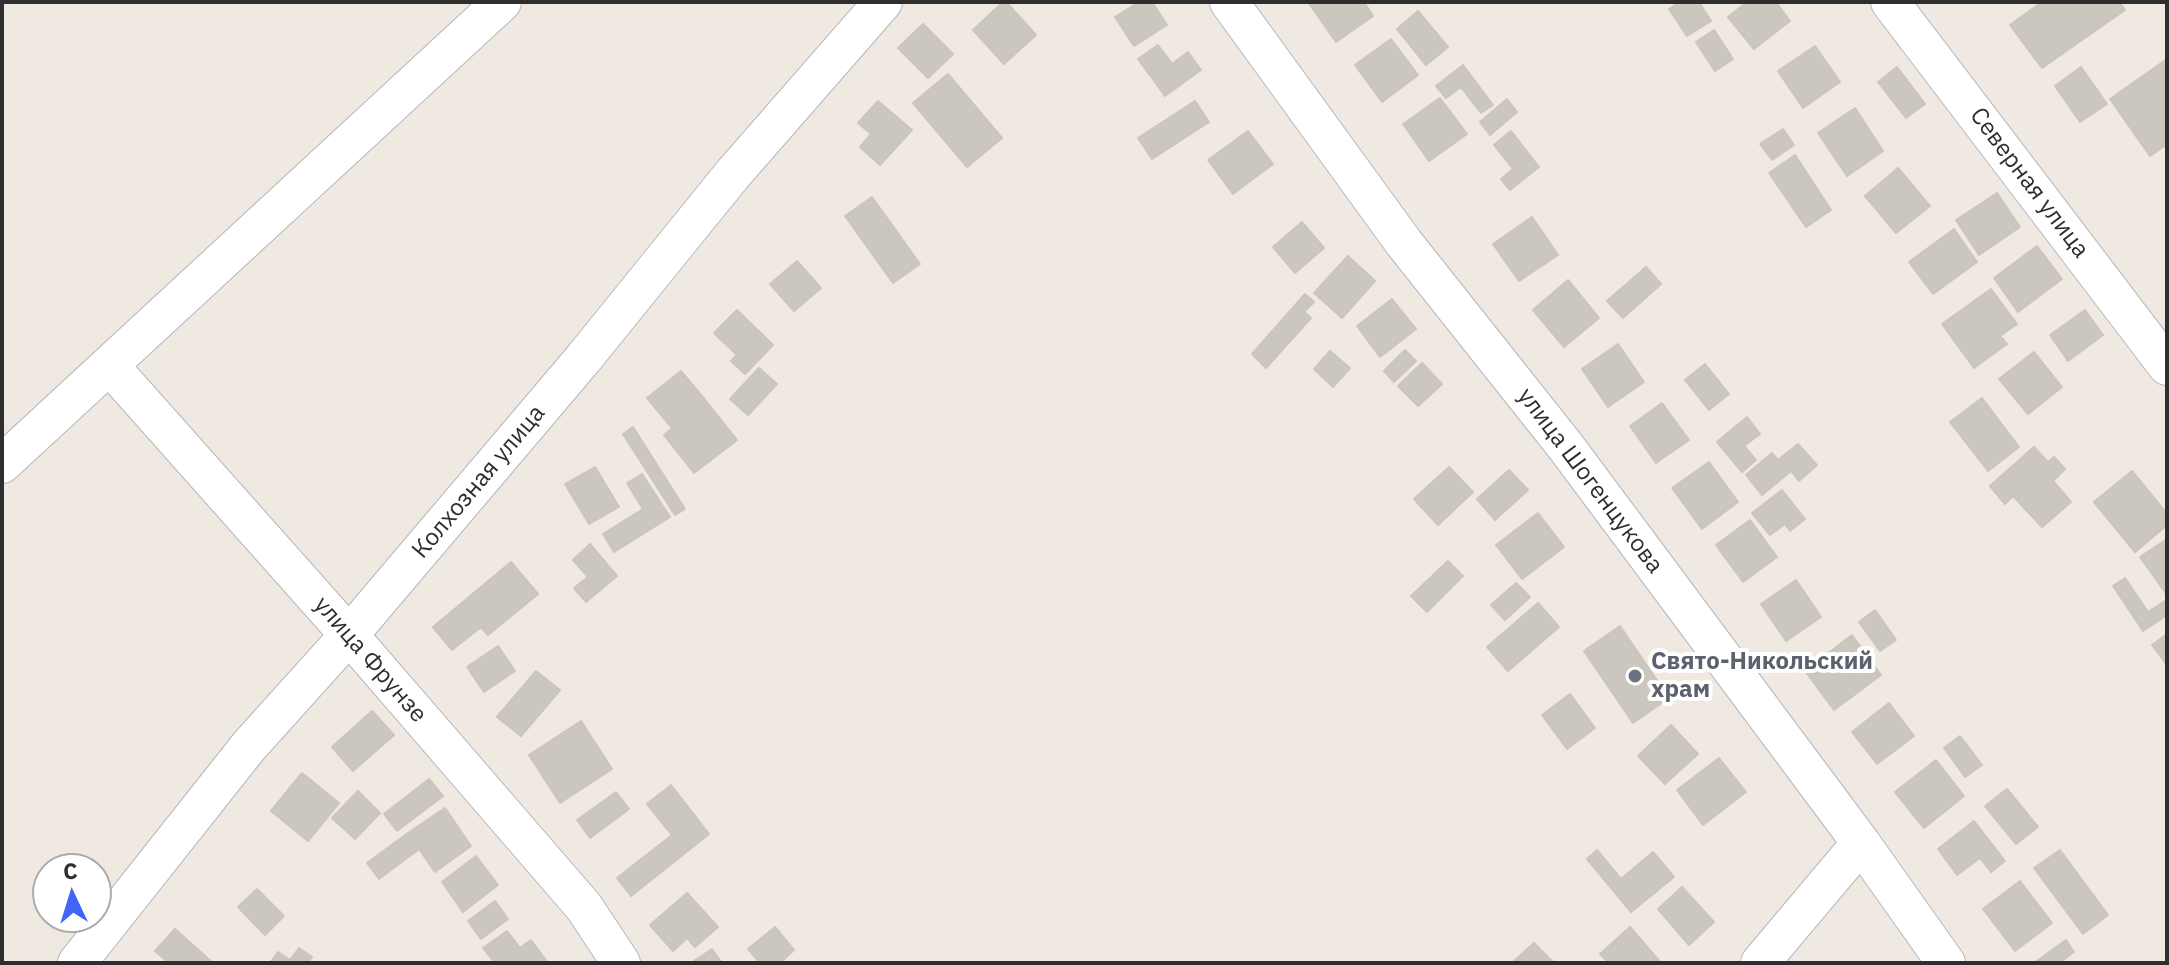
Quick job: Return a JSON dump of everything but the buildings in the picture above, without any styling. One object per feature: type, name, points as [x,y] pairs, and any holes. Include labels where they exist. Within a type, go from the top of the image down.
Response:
[{"type":"street","points":[[2,464],[502,2]]},
{"type":"street","name":"Колхозная улица","points":[[77,963],[249,746],[349,635],[583,359],[732,175],[883,2]]},
{"type":"street","name":"улица Шогенцукова","points":[[1229,2],[1404,243],[1566,447],[1861,843],[1946,963]]},
{"type":"street","name":"Северная улица","points":[[1890,2],[2167,366]]},
{"type":"street","name":"улица Фрунзе","points":[[109,365],[349,635],[584,907],[621,963]]},
{"type":"street","points":[[1760,963],[1861,843]]},
{"type":"place","name":"Свято-Никольский храм","points":[[1635,676]]}]
